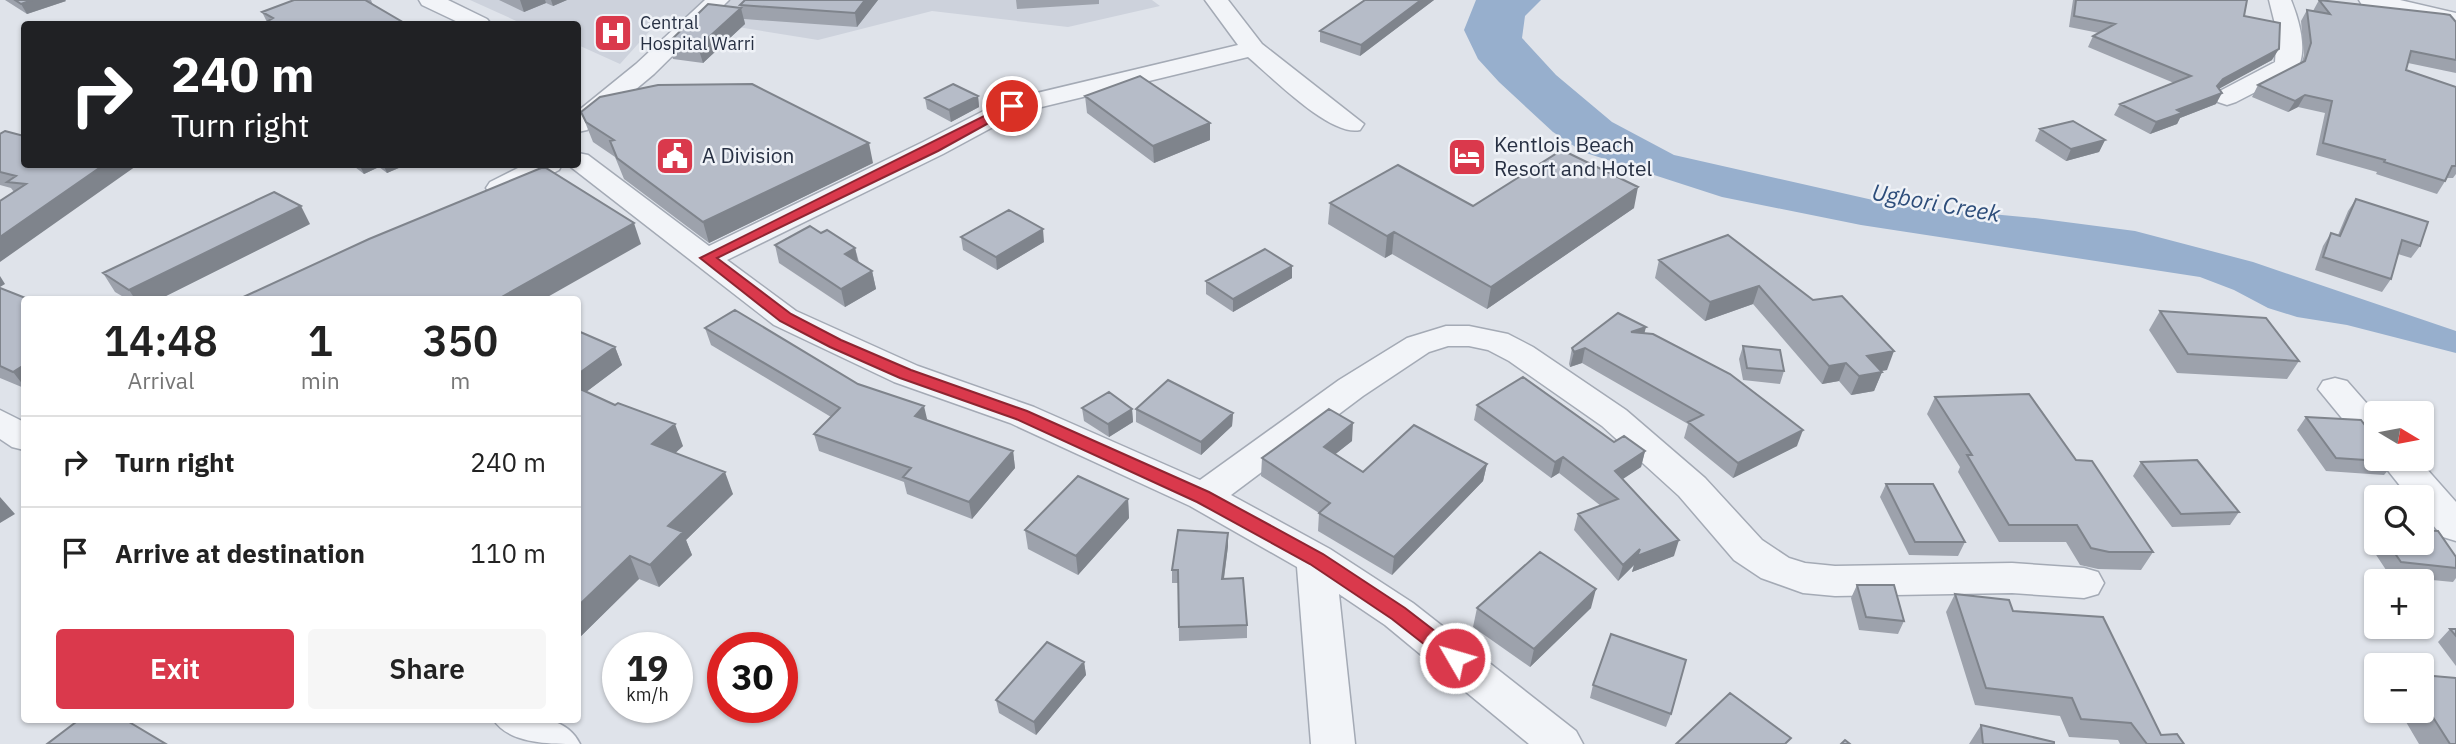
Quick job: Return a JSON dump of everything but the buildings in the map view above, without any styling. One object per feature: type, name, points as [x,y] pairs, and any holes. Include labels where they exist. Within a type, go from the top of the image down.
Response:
[{"type":"street","points":[[430,0],[473,21]]},
{"type":"street","points":[[581,122],[635,77],[718,0]]},
{"type":"street","points":[[1216,0],[1253,49],[1328,110],[1351,124]]},
{"type":"street","points":[[2227,97],[2287,66],[2291,42],[2289,25],[2280,0]]},
{"type":"street","points":[[2370,0],[2456,20]]},
{"type":"street","points":[[707,258],[933,148],[1012,106],[1253,49]]},
{"type":"street","points":[[581,163],[785,318],[906,374],[1022,415],[1203,497],[1316,559],[1399,614],[1561,744]]},
{"type":"street","points":[[472,201],[541,168]]},
{"type":"street","points":[[1203,497],[1351,387],[1418,345],[1446,336],[1469,336],[1497,341],[1521,354],[1614,418],[1692,487],[1748,550],[1775,568],[1803,578],[1835,581],[2012,578],[2084,583]]},
{"type":"street","points":[[2335,389],[2364,422]]},
{"type":"street","points":[[0,422],[21,412]]},
{"type":"street","points":[[0,422],[21,436]]},
{"type":"street","points":[[2407,471],[2456,527]]},
{"type":"street","points":[[1316,559],[1333,744]]},
{"type":"street","points":[[521,723],[558,744]]},
{"type":"shaded area","name":"Central Hospital Warri","points":[[470,0],[1152,0],[1160,6],[1068,27],[932,11],[818,40],[664,15],[620,64],[581,46],[581,21],[516,21]]},
{"type":"water","points":[[1476,0],[1541,0],[1525,16],[1522,38],[1556,75],[1612,122],[1674,155],[1895,205],[2035,218],[2135,231],[2253,262],[2456,331],[2456,353],[2347,325],[2297,317],[2268,308],[2234,290],[2200,277],[1861,225],[1722,197],[1583,152],[1553,132],[1478,59],[1464,30]]},
{"type":"place","name":"Central Hospital Warri","points":[[613,33]]},
{"type":"place","name":"A Division","points":[[675,156]]},
{"type":"place","name":"Kentlois Beach Resort and Hotel","points":[[1467,157]]},
{"type":"route","points":[[1012,106],[933,148],[707,258],[785,318],[835,343],[906,374],[1022,415],[1203,497],[1316,559],[1399,614],[1455,658]]},
{"type":"water label","name":"Ugbori Creek","points":[[1936,203]]}]
